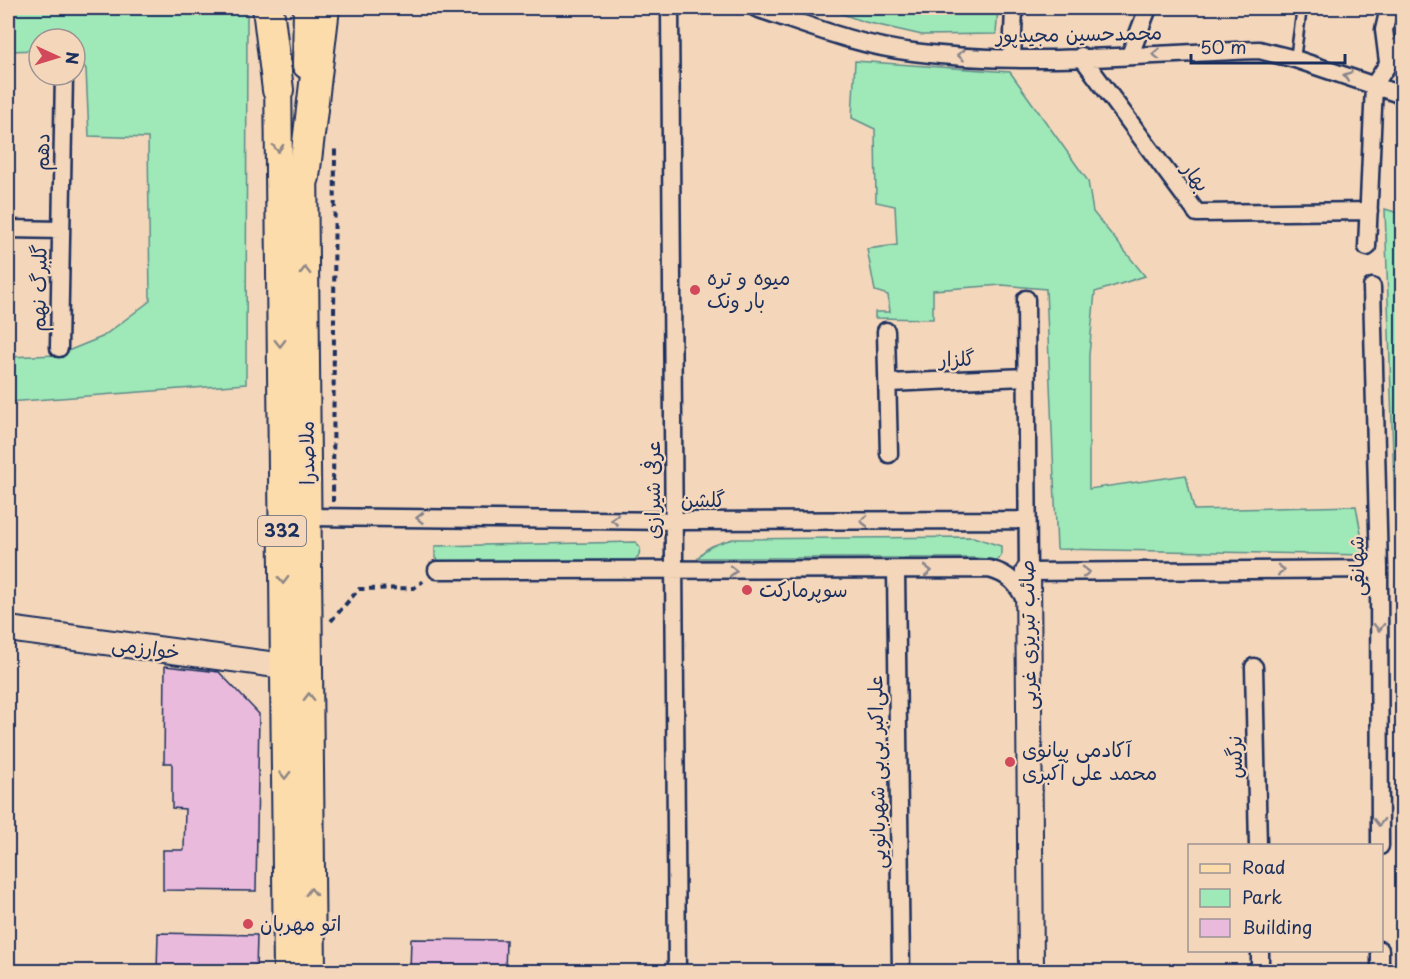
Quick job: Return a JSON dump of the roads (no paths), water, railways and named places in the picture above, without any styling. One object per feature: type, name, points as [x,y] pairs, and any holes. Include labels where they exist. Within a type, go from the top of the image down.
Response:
[{"type":"highway","points":[[268,8],[278,90]]},
{"type":"highway","points":[[304,177],[324,8]]},
{"type":"main road","name":"ملاصدرا","points":[[278,8],[287,972]]},
{"type":"main road","name":"ملاصدرا","points":[[306,8],[304,177],[312,972]]},
{"type":"street","name":"عرفی شیرازی","points":[[670,8],[678,972]]},
{"type":"street","name":"محمدحسین مجیدپور","points":[[756,8],[865,44],[914,52],[1012,59],[1259,50],[1295,59],[1402,95]]},
{"type":"street","points":[[1012,59],[1014,8]]},
{"type":"street","points":[[1130,55],[1148,8]]},
{"type":"street","points":[[1388,62],[1384,30],[1389,8]]},
{"type":"street","points":[[1368,247],[1374,86],[1402,43]]},
{"type":"street","name":"بهار","points":[[1081,56],[1197,213],[1369,211]]},
{"type":"street","name":"دهم","points":[[61,230],[64,87]]},
{"type":"street","points":[[8,229],[61,230]]},
{"type":"street","name":"گلبرگ نهم","points":[[59,348],[61,230]]},
{"type":"street","name":"شهانقی","points":[[1372,287],[1378,568],[1380,844]]},
{"type":"street","name":"صائب تبریزی غربی","points":[[1026,298],[1031,972]]},
{"type":"street","points":[[886,331],[889,454]]},
{"type":"street","name":"گلزار","points":[[889,383],[1026,377]]},
{"type":"street","name":"گلشن","points":[[307,517],[674,521],[1027,520]]},
{"type":"street","points":[[1028,572],[1378,568]]},
{"type":"street","points":[[436,570],[674,572],[989,569],[1003,573],[1014,581],[1028,607]]},
{"type":"street","name":"علی‌اکبر بی‌بی شهربانویی","points":[[896,571],[901,972]]},
{"type":"street","name":"خوارزمی","points":[[8,629],[284,666]]},
{"type":"street","name":"نرگس","points":[[1254,667],[1258,844]]},
{"type":"street","points":[[1260,952],[1260,972]]},
{"type":"street","points":[[1380,952],[1380,972]]},
{"type":"lane","points":[[1295,59],[1302,8]]},
{"type":"place","name":"میوه و تره بار ونک","points":[[695,290]]},
{"type":"place","name":"سوپرمارکت","points":[[747,590]]},
{"type":"place","name":"آکادمی پیانوی محمد علی‌ اکبری","points":[[1010,762]]},
{"type":"place","name":"اتو مهربان","points":[[248,924]]}]
